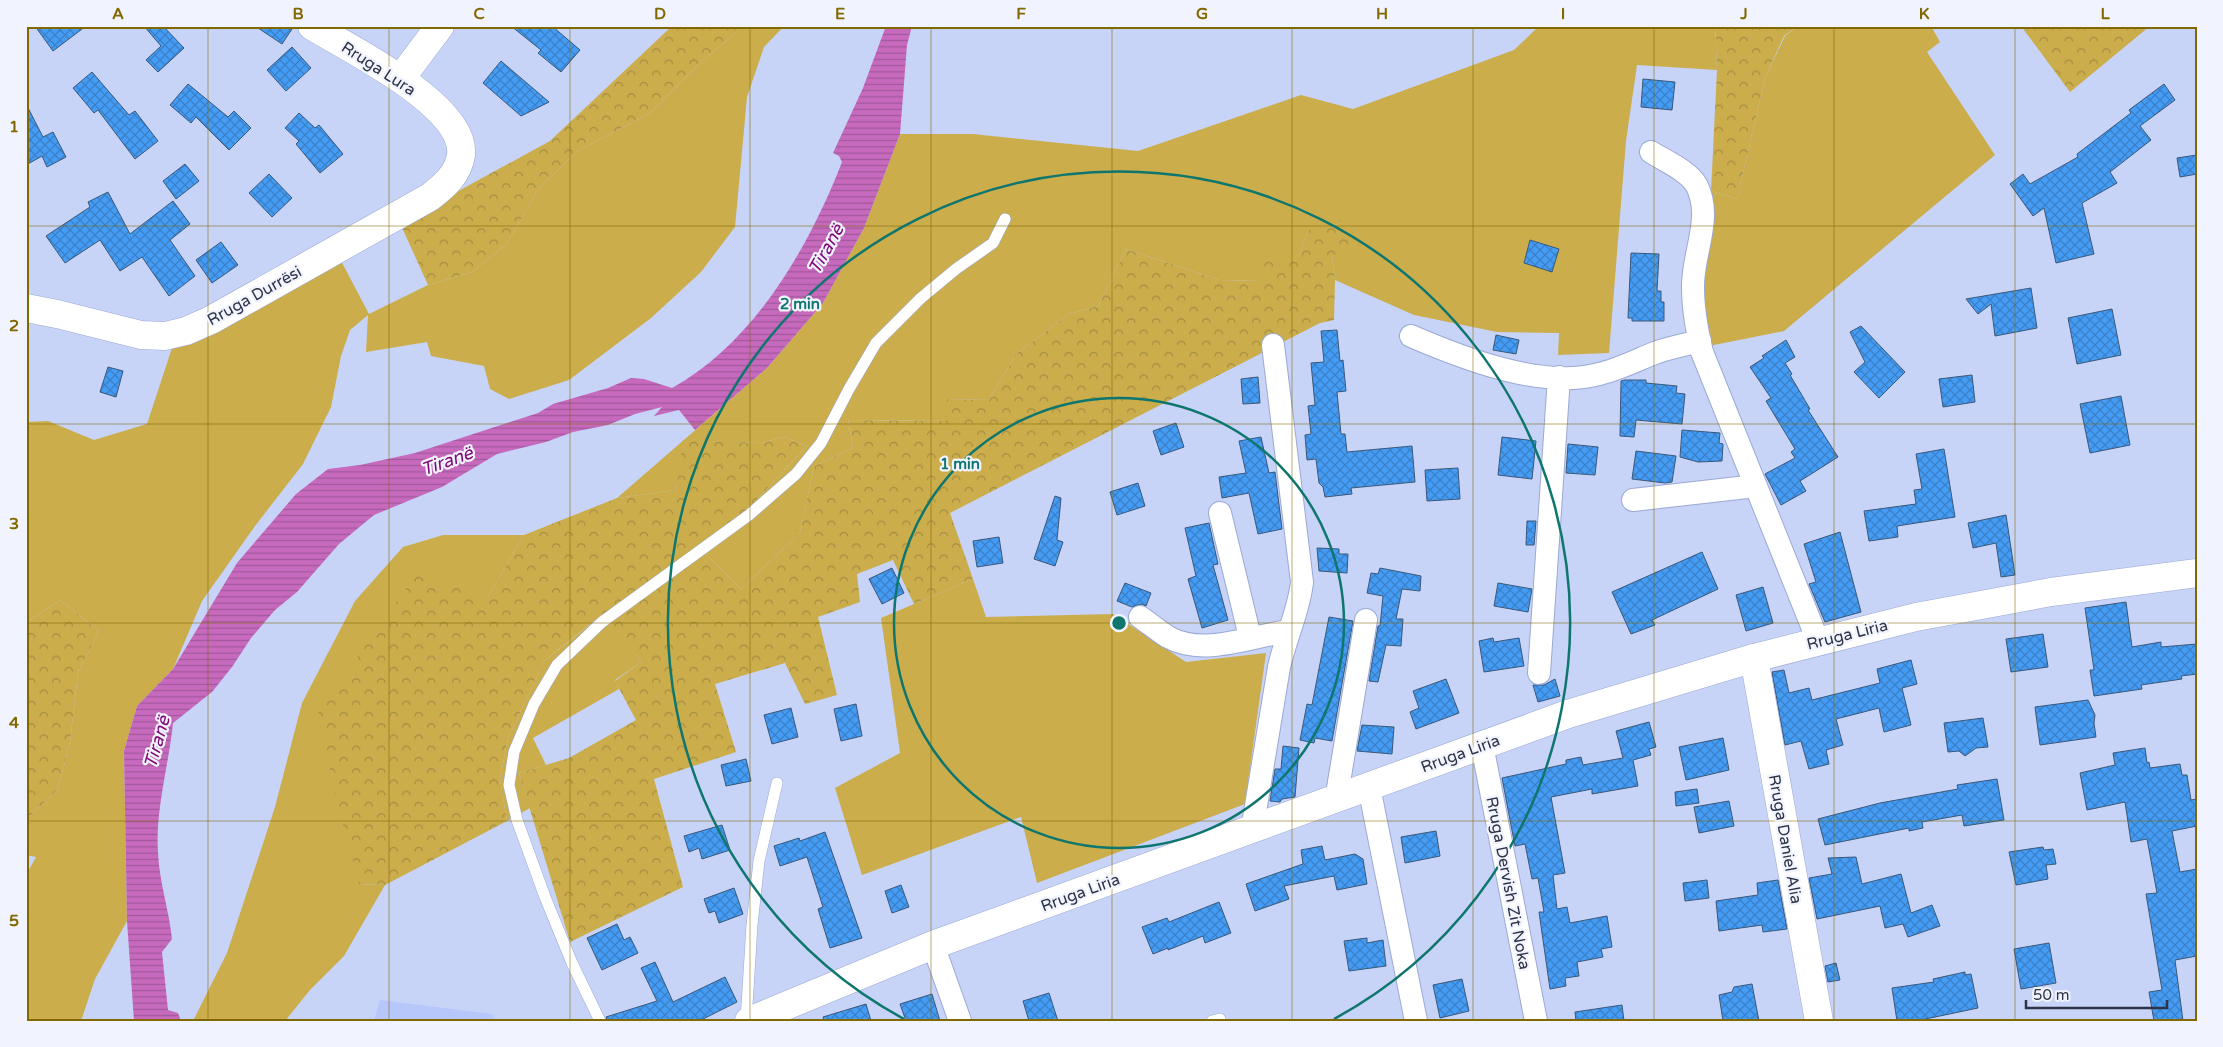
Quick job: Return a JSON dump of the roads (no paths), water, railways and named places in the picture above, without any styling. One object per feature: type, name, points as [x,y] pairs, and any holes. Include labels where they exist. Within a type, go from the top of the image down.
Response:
[{"type":"main road","name":"Rruga Lura","points":[[312,26],[401,78],[449,121],[456,132],[461,155],[456,169]]},
{"type":"main road","points":[[401,78],[440,26]]},
{"type":"main road","name":"Rruga Durrësi","points":[[26,308],[141,335],[165,336],[186,332],[211,320],[430,197],[448,182],[456,169]]},
{"type":"main road","name":"Rruga Liria","points":[[748,1021],[933,945],[1336,800],[1482,744],[1568,714],[1754,658],[1900,621],[2052,592],[2197,573]]},
{"type":"main road","name":"Rruga Daniel Alia","points":[[1754,658],[1819,1021]]},
{"type":"street","points":[[1651,152],[1684,173],[1696,184],[1703,203],[1704,219],[1694,265],[1693,288],[1702,352],[1818,642]]},
{"type":"street","points":[[1411,336],[1457,355],[1497,367],[1559,378],[1594,376],[1621,368],[1654,354],[1700,341]]},
{"type":"street","points":[[1252,830],[1279,667],[1301,598],[1301,561],[1293,511],[1273,345]]},
{"type":"street","points":[[1539,673],[1559,378]]},
{"type":"street","points":[[1634,500],[1756,486]]},
{"type":"street","points":[[1220,513],[1250,638]]},
{"type":"street","points":[[1140,617],[1168,637],[1205,647],[1289,631]]},
{"type":"street","points":[[1336,800],[1366,620]]},
{"type":"street","name":"Rruga Dervish Zit Noka","points":[[1482,744],[1536,1021]]},
{"type":"street","points":[[1369,787],[1416,1021]]},
{"type":"street","points":[[933,945],[960,1021]]},
{"type":"lane","points":[[600,1021],[572,963],[545,897],[517,820],[509,785],[514,752],[534,704],[557,665],[602,622],[749,515],[796,474],[821,443],[876,343],[921,298],[956,269],[993,243],[1005,219]]},
{"type":"lane","points":[[748,1021],[752,926],[759,861],[778,783]]},
{"type":"water","name":"Tiranë","points":[[886,26],[912,26],[907,45],[900,134],[864,228],[823,303],[767,368],[695,430],[679,410],[654,416],[662,407],[635,414],[608,425],[573,432],[546,442],[497,454],[442,487],[374,515],[339,544],[297,592],[275,610],[251,638],[232,667],[212,692],[173,723],[160,804],[158,852],[160,874],[172,939],[162,952],[168,1010],[178,1013],[181,1021],[134,1021],[127,921],[124,751],[137,706],[173,669],[237,563],[296,494],[328,469],[360,465],[415,453],[538,413],[553,404],[608,388],[631,378],[644,379],[672,388],[701,369],[729,346],[775,290],[813,227],[842,162],[839,156],[833,153],[863,88]]}]
